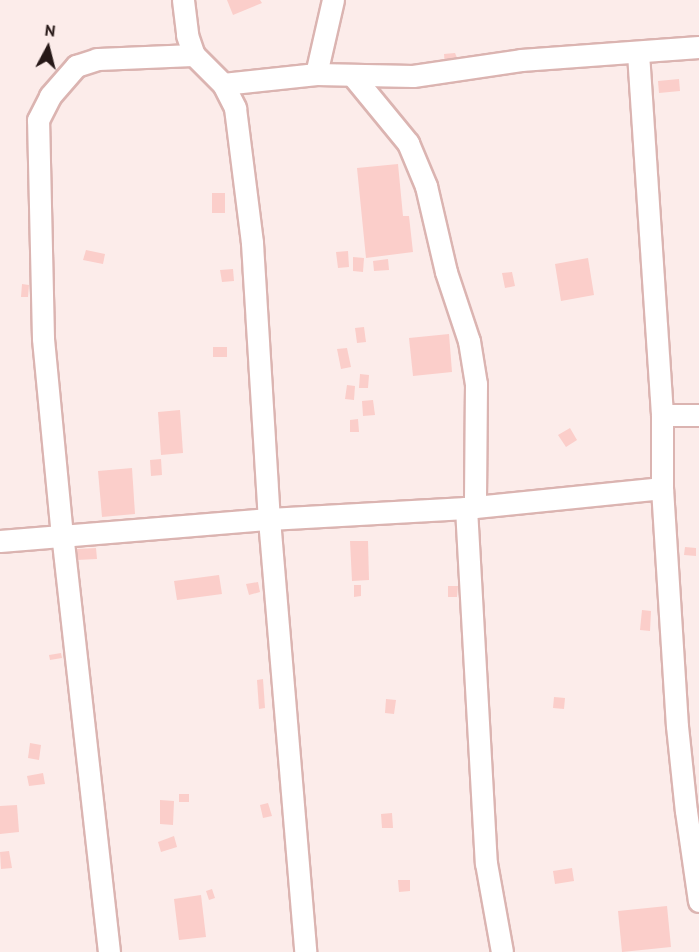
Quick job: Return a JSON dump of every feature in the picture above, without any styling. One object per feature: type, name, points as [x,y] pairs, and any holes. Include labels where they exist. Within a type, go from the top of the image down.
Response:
[{"type":"street","points":[[183,0],[187,35],[194,55],[224,84],[235,108],[252,243],[269,519],[305,952]]},
{"type":"street","points":[[316,74],[333,0]]},
{"type":"street","points":[[224,84],[316,74],[413,76],[521,60],[699,47]]},
{"type":"street","points":[[638,53],[662,415],[662,488],[699,901]]},
{"type":"street","points":[[109,952],[62,536],[43,338],[38,120],[50,96],[76,66],[97,59],[194,55]]},
{"type":"street","points":[[353,76],[408,144],[426,186],[446,272],[469,341],[476,384],[470,508],[486,863],[502,952]]},
{"type":"street","points":[[662,415],[699,415]]},
{"type":"street","points":[[0,541],[269,519],[470,508],[662,488]]},
{"type":"building","points":[[227,0],[260,0],[262,3],[233,15]]},
{"type":"building","points":[[455,53],[460,65],[445,66],[444,54]]},
{"type":"building","points":[[679,79],[680,91],[659,93],[658,81]]},
{"type":"building","points":[[398,164],[403,216],[409,216],[413,252],[366,258],[357,168]]},
{"type":"building","points":[[212,193],[225,193],[225,213],[212,213]]},
{"type":"building","points":[[86,250],[105,254],[103,264],[83,260]]},
{"type":"building","points":[[348,251],[349,267],[338,268],[336,252]]},
{"type":"building","points":[[353,257],[364,258],[363,272],[353,271]]},
{"type":"building","points":[[588,258],[594,295],[561,301],[555,264]]},
{"type":"building","points":[[388,259],[389,270],[374,271],[373,261]]},
{"type":"building","points":[[233,269],[234,281],[222,282],[220,270]]},
{"type":"building","points":[[512,272],[515,286],[505,288],[502,273]]},
{"type":"building","points":[[22,284],[29,285],[28,297],[21,297]]},
{"type":"building","points":[[364,327],[366,342],[357,343],[355,328]]},
{"type":"building","points":[[449,334],[452,372],[413,376],[409,338]]},
{"type":"building","points":[[213,347],[227,347],[227,357],[213,357]]},
{"type":"building","points":[[347,348],[351,367],[341,369],[337,349]]},
{"type":"building","points":[[360,374],[369,375],[368,388],[359,388]]},
{"type":"building","points":[[347,385],[355,386],[354,400],[345,399]]},
{"type":"building","points":[[373,400],[375,415],[363,416],[362,401]]},
{"type":"building","points":[[180,410],[183,453],[161,455],[158,412]]},
{"type":"building","points":[[358,419],[359,432],[350,432],[350,420]]},
{"type":"building","points":[[570,428],[577,440],[566,447],[558,435]]},
{"type":"building","points":[[161,459],[162,475],[151,476],[150,460]]},
{"type":"building","points":[[132,468],[135,514],[102,517],[98,471]]},
{"type":"building","points":[[350,541],[368,541],[369,580],[352,581]]},
{"type":"building","points":[[685,547],[696,548],[696,556],[684,555]]},
{"type":"building","points":[[96,548],[97,559],[77,560],[77,549]]},
{"type":"building","points":[[219,575],[222,594],[177,600],[174,581]]},
{"type":"building","points":[[258,582],[260,592],[249,595],[246,584]]},
{"type":"building","points":[[354,585],[361,585],[361,596],[354,597]]},
{"type":"building","points":[[448,586],[458,586],[457,597],[448,597]]},
{"type":"building","points":[[642,610],[651,611],[650,631],[640,630]]},
{"type":"building","points":[[61,653],[62,658],[50,660],[49,655]]},
{"type":"building","points":[[263,679],[265,708],[259,709],[257,680]]},
{"type":"building","points":[[554,697],[565,698],[564,709],[553,708]]},
{"type":"building","points":[[386,699],[396,700],[394,714],[385,713]]},
{"type":"building","points":[[30,743],[41,745],[39,760],[28,758]]},
{"type":"building","points":[[43,773],[45,784],[29,786],[27,776]]},
{"type":"building","points":[[179,794],[189,794],[189,802],[179,802]]},
{"type":"building","points":[[160,800],[174,801],[173,825],[160,824]]},
{"type":"building","points":[[268,803],[272,816],[263,818],[260,805]]},
{"type":"building","points":[[17,805],[19,832],[0,834],[0,806]]},
{"type":"building","points":[[392,813],[393,828],[382,828],[381,814]]},
{"type":"building","points":[[174,836],[177,847],[161,852],[158,842]]},
{"type":"building","points":[[9,851],[12,868],[1,869],[0,852]]},
{"type":"building","points":[[572,868],[574,881],[555,884],[553,871]]},
{"type":"building","points":[[398,880],[410,880],[410,891],[399,892]]},
{"type":"building","points":[[212,889],[215,898],[209,900],[206,891]]},
{"type":"building","points":[[201,895],[206,937],[179,940],[174,899]]},
{"type":"building","points":[[667,906],[671,947],[622,952],[618,911]]}]
